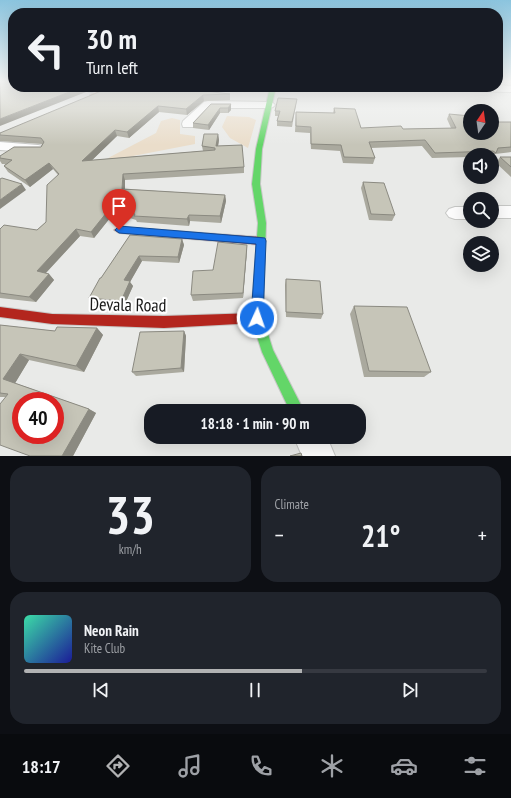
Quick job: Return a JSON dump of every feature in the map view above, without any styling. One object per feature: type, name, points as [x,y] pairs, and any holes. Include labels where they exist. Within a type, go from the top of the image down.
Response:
[{"type":"street","points":[[188,124],[208,104],[269,105],[259,149],[256,184],[262,223],[257,318],[268,352],[294,404]]},
{"type":"street","points":[[0,146],[39,149]]},
{"type":"street","points":[[499,212],[511,212]]},
{"type":"street","points":[[119,230],[261,241]]},
{"type":"street","name":"Devala Road","points":[[0,312],[52,320],[164,322],[257,318]]},
{"type":"street","points":[[313,444],[319,456]]},
{"type":"shaded area","points":[[227,116],[249,117],[256,120],[248,148],[230,138],[222,127]]},
{"type":"shaded area","points":[[172,118],[180,120],[180,134],[195,136],[195,144],[133,156],[85,177],[110,157],[156,133],[161,121]]},
{"type":"building","points":[[0,102],[43,102],[0,119]]},
{"type":"building","points":[[74,102],[194,102],[186,109],[158,106],[127,132],[115,130],[82,161],[215,150],[215,148],[202,146],[204,134],[218,134],[216,146],[242,145],[244,167],[123,174],[122,189],[225,195],[220,216],[189,215],[187,219],[134,216],[135,214],[111,207],[91,232],[76,229],[37,271],[49,274],[29,297],[0,293],[0,229],[4,225],[37,230],[46,222],[47,185],[59,174],[49,163],[25,180],[4,166],[12,160],[0,158],[0,156],[14,147],[41,147],[44,142],[41,138],[0,135],[0,133]]},
{"type":"building","points":[[277,102],[296,102],[292,122],[277,121],[280,111],[275,111]]},
{"type":"building","points":[[211,104],[231,104],[228,108],[220,108],[208,125],[193,123]]},
{"type":"building","points":[[334,108],[355,109],[361,128],[401,126],[403,129],[456,128],[449,114],[463,115],[463,140],[499,140],[499,122],[511,122],[511,147],[463,148],[463,152],[435,153],[425,140],[369,142],[375,158],[344,157],[341,145],[311,144],[311,127],[296,126],[296,112],[335,113]]},
{"type":"building","points":[[500,157],[511,157],[511,167]]},
{"type":"building","points":[[2,178],[22,184],[0,200],[0,179]]},
{"type":"building","points":[[363,182],[384,183],[395,215],[371,214]]},
{"type":"building","points":[[130,235],[182,239],[178,257],[139,256],[124,280],[130,281],[121,301],[89,298],[100,278]]},
{"type":"building","points":[[218,242],[247,245],[243,293],[191,295],[193,271],[213,270]]},
{"type":"building","points":[[286,279],[320,281],[323,314],[286,312]]},
{"type":"building","points":[[354,306],[407,307],[431,372],[369,371]]},
{"type":"building","points":[[0,325],[55,331],[57,327],[97,328],[76,366],[20,354],[3,379],[40,392],[12,392],[12,444],[64,444],[64,400],[89,409],[62,456],[30,456],[0,445],[0,404],[8,394],[0,393]]},
{"type":"building","points":[[184,331],[181,368],[132,372],[140,332]]},
{"type":"building","points":[[301,453],[302,456],[290,456]]},
{"type":"traffic: fast","points":[[270,102],[259,149],[256,184],[262,223],[257,318],[268,352],[294,404]]},
{"type":"traffic: jam","points":[[119,230],[261,241]]},
{"type":"traffic: jam","points":[[0,312],[52,319],[164,322],[257,318]]},
{"type":"route","points":[[119,230],[261,241],[257,318]]}]
